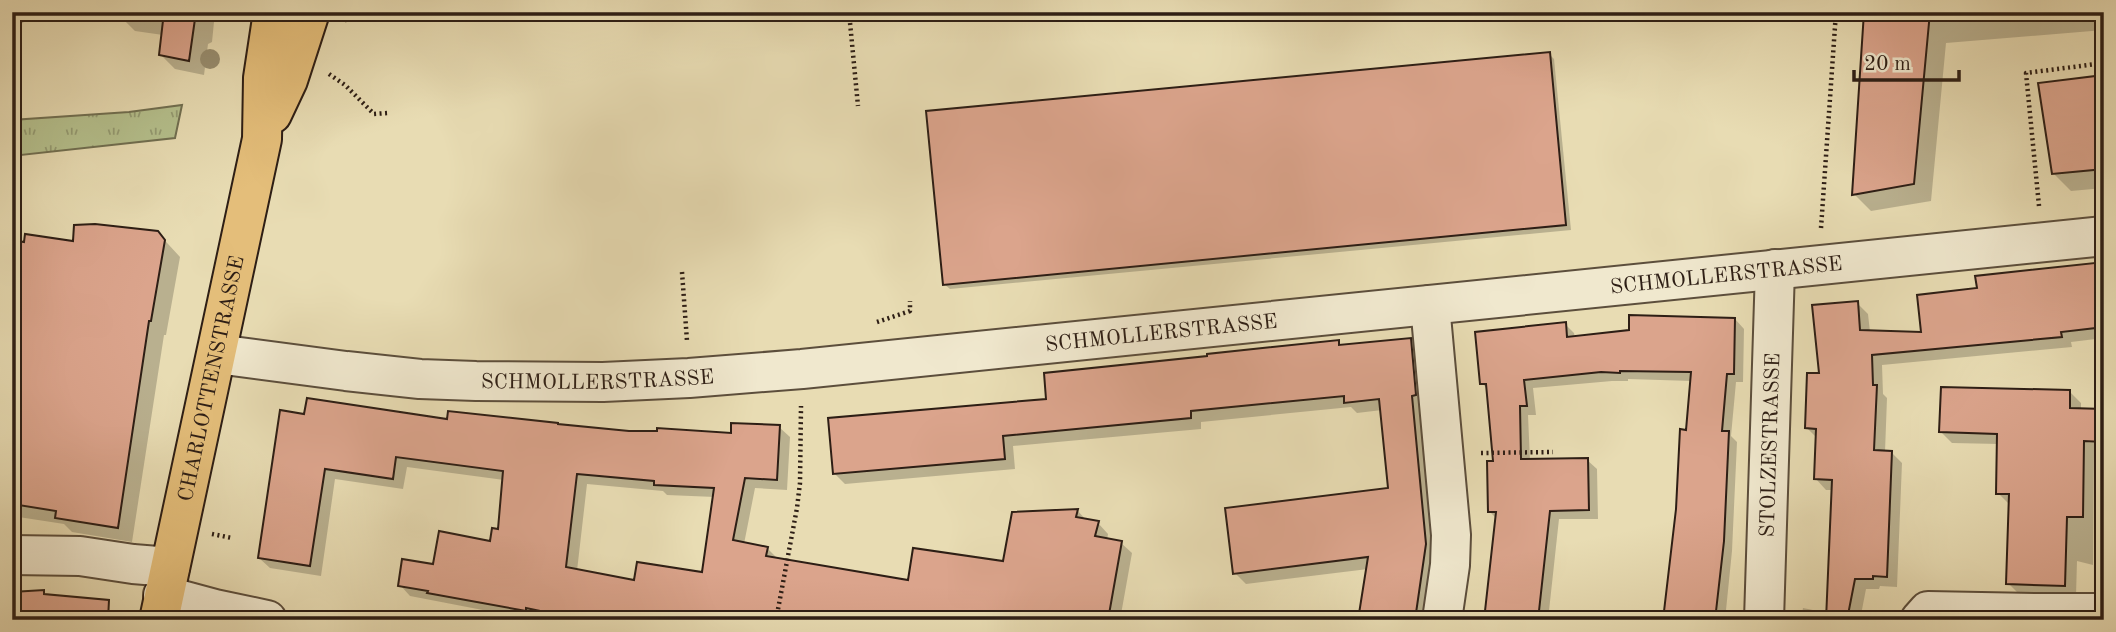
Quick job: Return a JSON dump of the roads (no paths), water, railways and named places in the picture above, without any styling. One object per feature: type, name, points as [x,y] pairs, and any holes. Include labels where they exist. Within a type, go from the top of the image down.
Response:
[{"type":"main road","name":"CHARLOTTENSTRASSE","points":[[262,139],[288,80],[296,16]]},
{"type":"main road","name":"CHARLOTTENSTRASSE","points":[[164,594],[262,139],[263,78],[296,16]]},
{"type":"street","name":"SCHMOLLERSTRASSE","points":[[217,354],[420,379],[603,382],[689,378],[802,369],[2104,236]]},
{"type":"street","name":"STOLZESTRASSE","points":[[1765,620],[1775,269]]},
{"type":"street","points":[[1430,305],[1451,534],[1450,565],[1442,620]]},
{"type":"street","points":[[12,555],[80,556],[164,594],[267,620]]},
{"type":"street","points":[[1924,615],[2104,612]]}]
